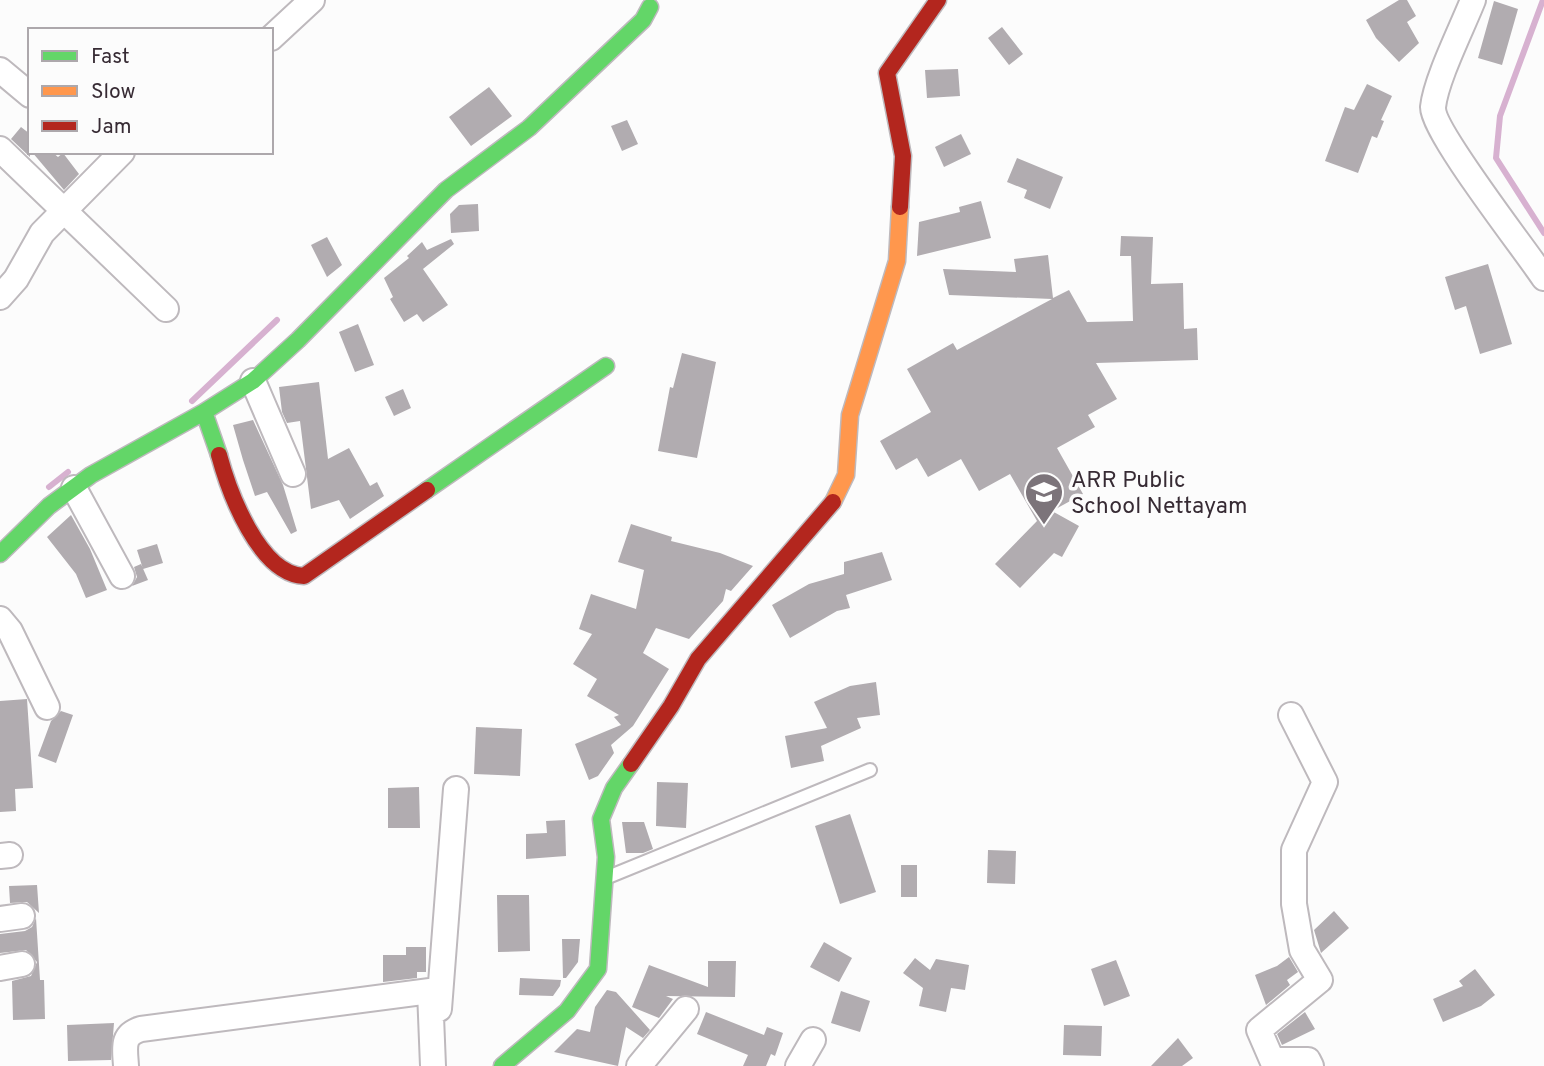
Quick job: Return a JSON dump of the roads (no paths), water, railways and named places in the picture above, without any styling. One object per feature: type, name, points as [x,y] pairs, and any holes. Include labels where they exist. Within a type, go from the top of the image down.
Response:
[{"type":"street","points":[[273,36],[312,0]]},
{"type":"street","points":[[502,1066],[568,1011],[598,969],[605,879],[601,819],[614,788],[671,706],[698,659],[830,509],[846,475],[850,415],[897,261],[903,156],[887,73],[937,0]]},
{"type":"street","points":[[1473,0],[1434,100],[1434,119],[1449,146],[1544,278]]},
{"type":"street","points":[[0,554],[22,530],[91,475],[204,412],[253,381],[298,340],[446,190],[529,128],[643,20],[650,7]]},
{"type":"street","points":[[0,70],[28,93]]},
{"type":"street","points":[[0,149],[166,309]]},
{"type":"street","points":[[0,297],[16,279],[42,233],[111,156]]},
{"type":"street","points":[[204,412],[212,428],[233,501],[251,532],[282,570],[295,576],[303,576],[606,366]]},
{"type":"street","points":[[253,381],[293,474]]},
{"type":"street","points":[[74,488],[122,576]]},
{"type":"street","points":[[0,619],[10,631],[47,707]]},
{"type":"street","points":[[1291,715],[1325,782],[1294,850],[1294,904],[1303,950],[1320,980],[1259,1030],[1272,1060],[1308,1060],[1311,1066]]},
{"type":"street","points":[[433,1066],[456,789]]},
{"type":"street","points":[[126,1066],[125,1038],[130,1032],[141,1029],[430,991],[433,1066]]},
{"type":"street","points":[[639,1066],[686,1009]]},
{"type":"street","points":[[798,1066],[813,1040]]},
{"type":"lane","points":[[605,879],[870,770]]},
{"type":"waterway","points":[[1543,0],[1500,116],[1496,158],[1544,233]]},
{"type":"waterway","points":[[192,401],[277,320]]},
{"type":"waterway","points":[[49,487],[68,472]]},
{"type":"place","name":"ARR Public School Nettayam","points":[[1044,526]]}]
